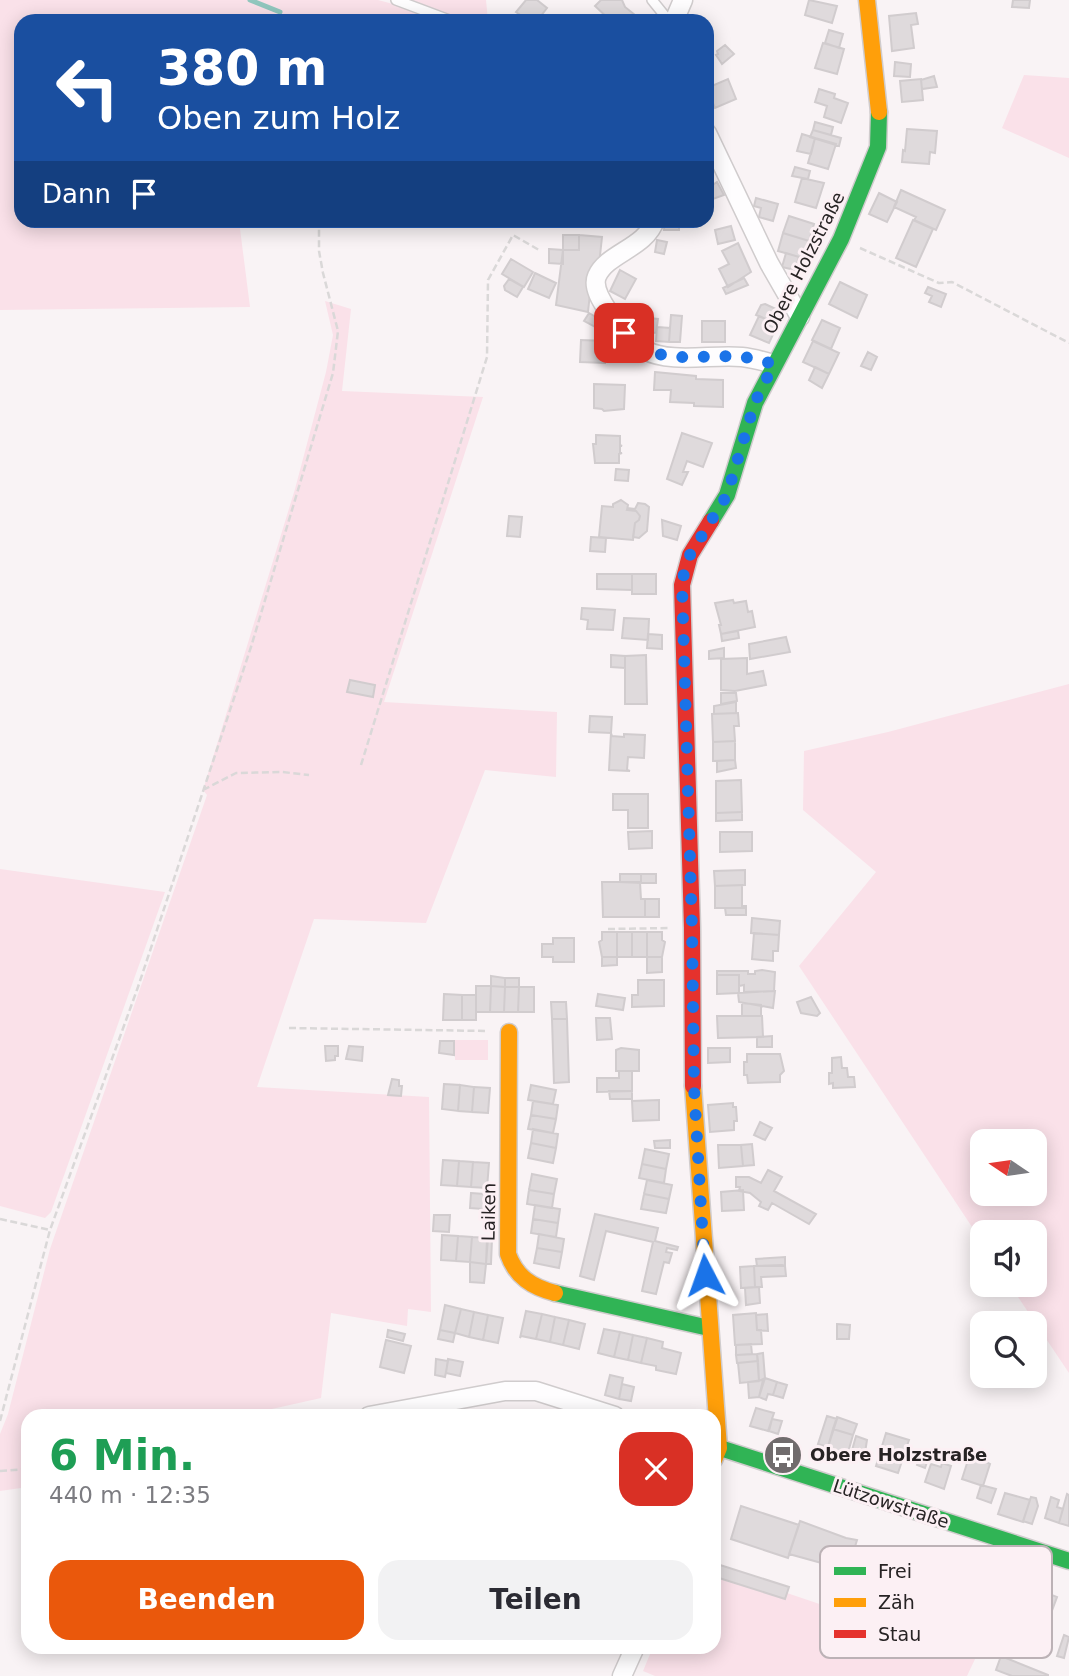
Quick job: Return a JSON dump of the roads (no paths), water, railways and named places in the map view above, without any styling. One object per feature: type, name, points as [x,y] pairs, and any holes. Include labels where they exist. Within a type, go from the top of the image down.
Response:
[{"type":"street","name":"Obere Holzstraße","points":[[714,1409],[694,1088],[682,585],[690,555],[727,495],[755,402],[841,239],[878,147],[879,103],[867,0]]},
{"type":"street","points":[[714,148],[769,263],[800,317]]},
{"type":"street","points":[[649,228],[641,240],[605,266],[595,282],[599,295],[615,321],[634,342],[651,352],[679,357],[743,357],[774,364]]},
{"type":"street","name":"Laiken","points":[[509,1032],[508,1254],[514,1269],[520,1277],[539,1289],[709,1328]]},
{"type":"street","points":[[404,1409],[483,1393],[536,1391],[593,1409]]},
{"type":"street","name":"Lützowstraße","points":[[721,1453],[1021,1546]]},
{"type":"street","name":"Lützowstraße","points":[[1052,1556],[1069,1561]]},
{"type":"street","points":[[622,1676],[632,1654]]},
{"type":"lane","points":[[396,0],[433,14]]},
{"type":"lane","points":[[652,0],[663,14]]},
{"type":"waterway","points":[[250,0],[280,12]]},
{"type":"place","name":"Obere Holzstraße","points":[[783,1455]]}]
